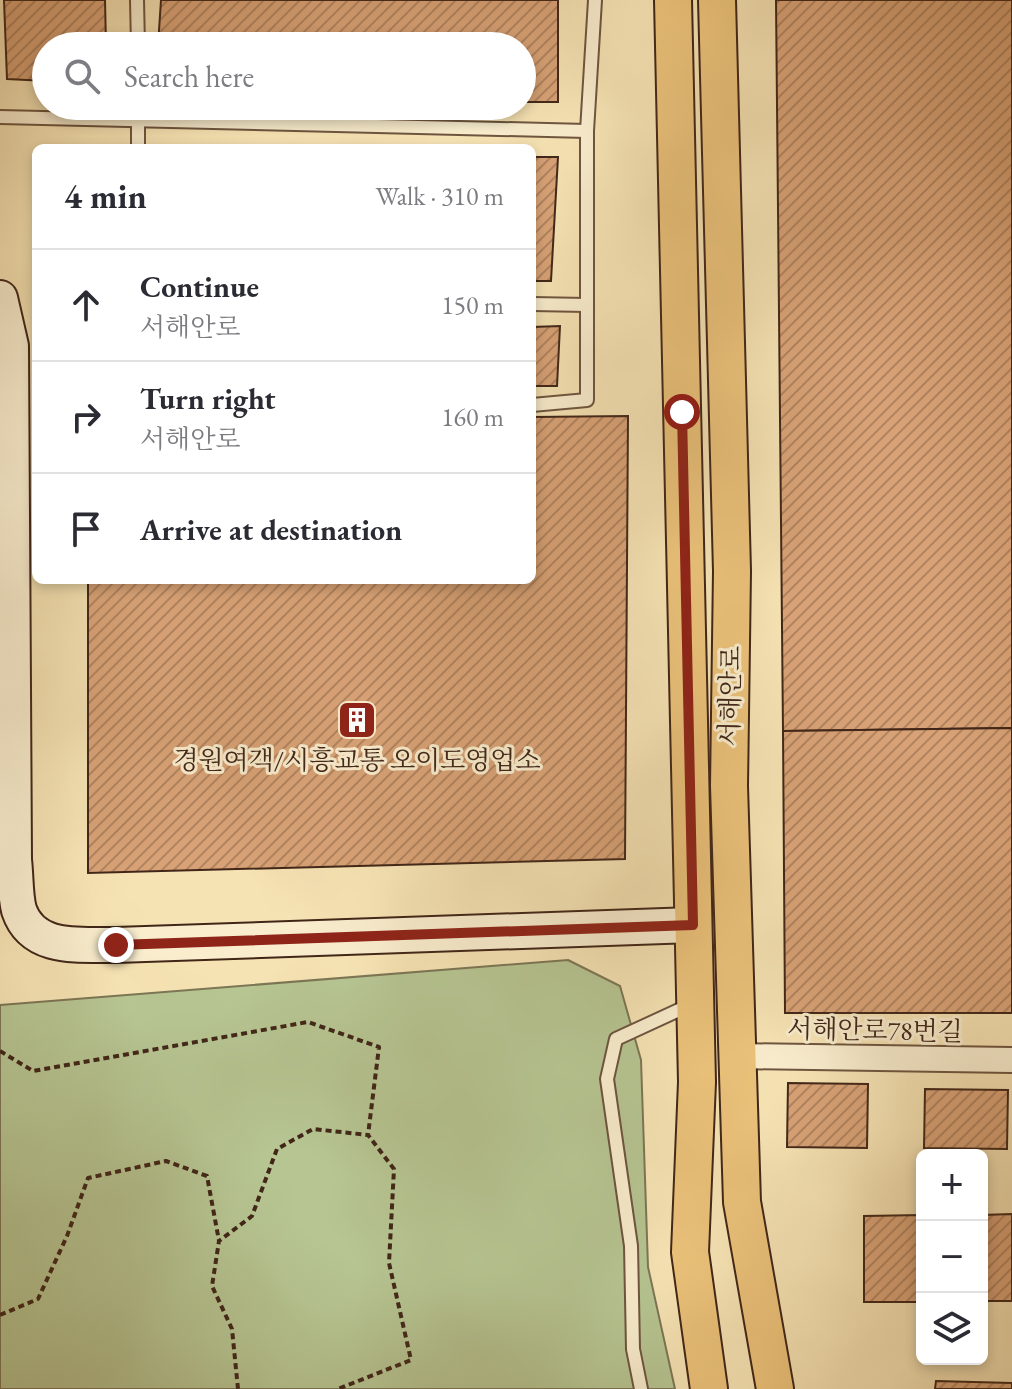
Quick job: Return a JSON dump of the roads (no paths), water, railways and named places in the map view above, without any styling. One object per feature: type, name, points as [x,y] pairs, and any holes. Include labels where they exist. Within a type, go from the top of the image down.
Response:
[{"type":"main road","name":"서해안로","points":[[673,0],[695,1003],[696,1161],[690,1252],[709,1389]]},
{"type":"main road","name":"서해안로","points":[[717,0],[732,571],[729,786],[742,1202],[775,1389]]},
{"type":"street","points":[[0,298],[11,346],[14,860],[19,910],[32,930],[51,943],[116,945],[693,925]]},
{"type":"street","name":"서해안로78번길","points":[[737,1056],[1012,1060]]},
{"type":"lane","points":[[137,0],[138,32]]},
{"type":"lane","points":[[536,405],[587,400],[587,131],[595,0]]},
{"type":"lane","points":[[0,117],[32,118]]},
{"type":"lane","points":[[138,144],[138,120],[587,131]]},
{"type":"lane","points":[[536,304],[587,305]]},
{"type":"lane","points":[[641,1389],[633,1349],[631,1246],[607,1079],[616,1039],[695,1003]]},
{"type":"place","name":"경원여객/시흥교통 오이도영업소","points":[[357,720]]}]
